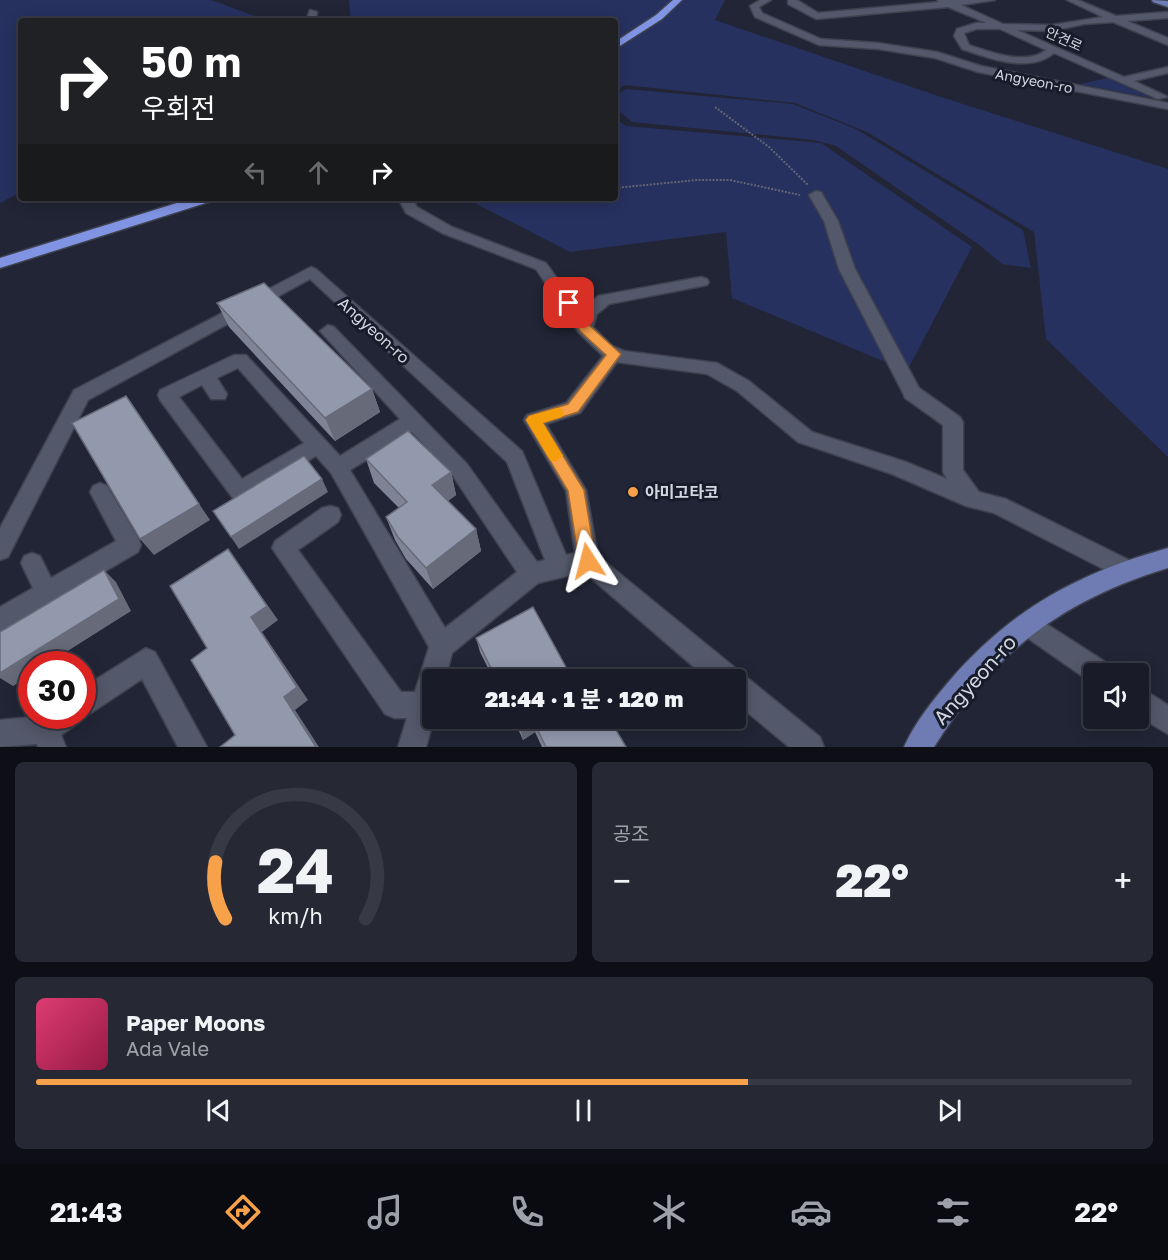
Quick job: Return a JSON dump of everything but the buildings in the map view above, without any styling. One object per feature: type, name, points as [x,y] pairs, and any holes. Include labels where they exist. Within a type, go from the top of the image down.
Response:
[{"type":"highway","points":[[618,44],[653,21],[678,0]]},
{"type":"highway","points":[[618,32],[642,15]]},
{"type":"highway","points":[[0,253],[167,201]]},
{"type":"highway","points":[[0,264],[198,201]]},
{"type":"main road","points":[[1156,0],[1168,4]]},
{"type":"main road","name":"Angyeon-ro","points":[[918,747],[961,690],[998,648],[1028,624],[1089,585],[1127,570],[1168,558]]},
{"type":"street","name":"Angyeon-ro","points":[[767,0],[754,6],[758,15],[819,42],[878,46],[938,55],[978,69],[1024,80],[1168,106]]},
{"type":"street","points":[[794,0],[792,2],[816,16],[846,22],[886,18],[890,13],[891,4]]},
{"type":"street","name":"안견로","points":[[891,4],[908,7],[989,0]]},
{"type":"street","points":[[1071,0],[1168,42]]},
{"type":"street","name":"안견로","points":[[945,2],[1002,27],[1049,53],[1123,80],[1168,100]]},
{"type":"street","points":[[1058,61],[1049,53],[1025,59],[1001,58],[965,47],[961,42],[960,31],[970,27],[1019,25],[1052,28],[1084,21],[1167,15]]},
{"type":"street","points":[[1025,59],[1035,65]]},
{"type":"street","points":[[1123,80],[1168,70]]},
{"type":"street","points":[[816,195],[831,221],[847,269],[912,393],[953,422],[953,472],[973,500]]},
{"type":"street","points":[[406,201],[411,210],[447,230],[541,266],[584,328],[606,350],[621,357],[711,368],[743,386],[805,437],[899,468],[973,500],[998,505],[1127,570]]},
{"type":"street","name":"Angyeon-ro","points":[[0,550],[81,395],[311,272],[515,458],[559,567]]},
{"type":"street","points":[[584,328],[590,310],[604,300],[701,282]]},
{"type":"street","points":[[328,331],[460,470],[532,574]]},
{"type":"street","points":[[614,354],[573,408],[534,420],[576,490],[588,561],[716,669]]},
{"type":"street","points":[[316,446],[239,491],[168,395],[240,359],[316,446],[338,467],[442,646]]},
{"type":"street","points":[[206,377],[218,394]]},
{"type":"street","points":[[338,467],[415,420]]},
{"type":"street","points":[[0,630],[8,615],[130,545],[100,492]]},
{"type":"street","points":[[330,515],[283,548],[394,705],[422,705]]},
{"type":"street","points":[[435,669],[442,646],[532,574],[588,561]]},
{"type":"street","points":[[32,563],[46,593]]},
{"type":"street","points":[[1028,624],[1085,663]]},
{"type":"street","points":[[96,695],[146,661],[193,747]]},
{"type":"street","points":[[746,693],[810,747]]},
{"type":"street","points":[[1149,707],[1168,721]]},
{"type":"street","points":[[412,747],[422,712]]},
{"type":"street","points":[[0,734],[54,731]]},
{"type":"path","points":[[715,107],[769,147],[801,175],[816,195]]},
{"type":"path","points":[[618,189],[694,180],[747,182],[790,195],[816,195]]},
{"type":"shaded area","points":[[0,0],[211,0],[260,18],[18,18],[18,194],[0,203]]},
{"type":"shaded area","points":[[349,0],[725,0],[715,20],[941,97],[1168,169],[1168,457],[1046,339],[1034,232],[867,132],[795,103],[625,85],[618,89],[618,18],[351,18]]},
{"type":"shaded area","points":[[1108,78],[1152,98],[1080,84]]},
{"type":"shaded area","points":[[626,89],[793,104],[856,129],[1023,230],[1031,268],[1002,264],[978,244],[836,146],[814,140],[632,122],[618,110],[618,94]]},
{"type":"shaded area","points":[[618,120],[626,126],[821,143],[972,247],[907,371],[732,298],[726,232],[570,252],[471,201],[618,201]]},
{"type":"slow traffic","points":[[555,456],[534,420],[557,413]]},
{"type":"place","name":"아미고타코","points":[[633,492]]},
{"type":"route","points":[[569,303],[584,328],[606,350],[614,354],[573,408],[534,420],[576,490],[588,561]]}]
